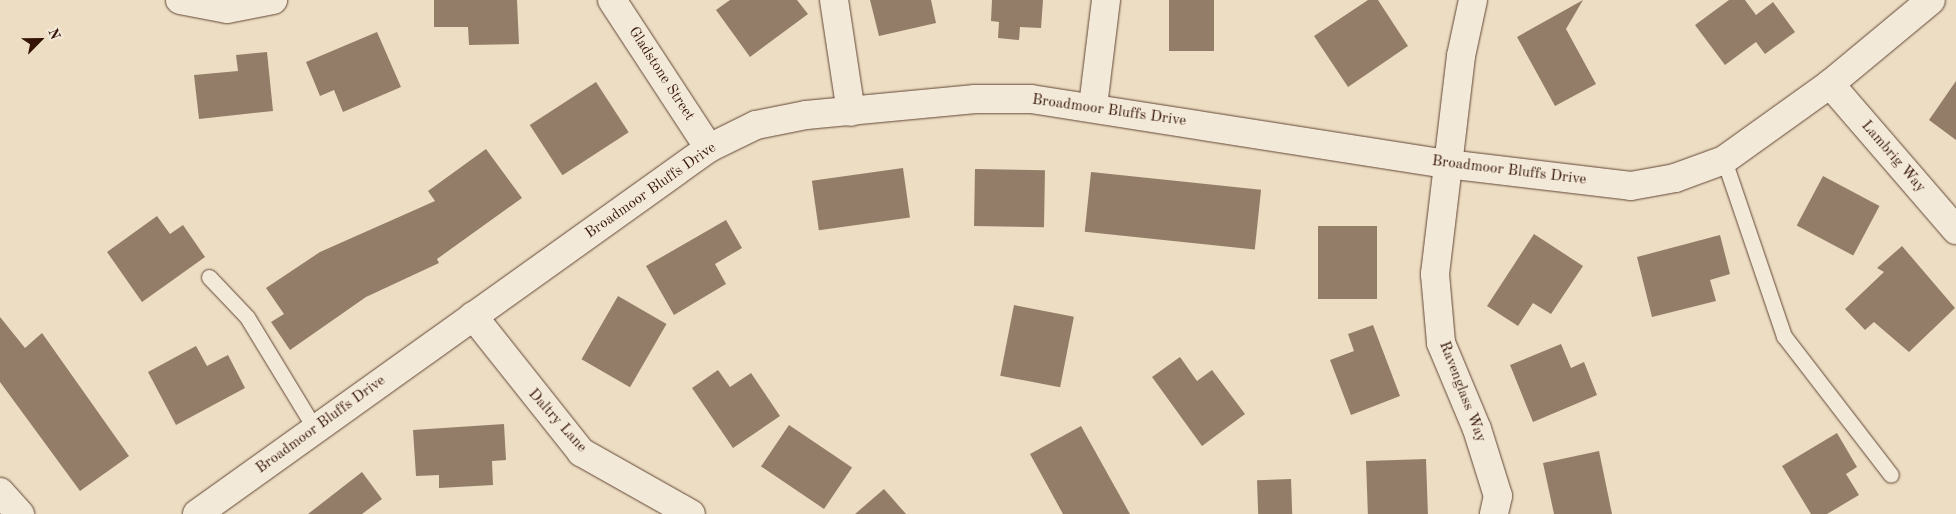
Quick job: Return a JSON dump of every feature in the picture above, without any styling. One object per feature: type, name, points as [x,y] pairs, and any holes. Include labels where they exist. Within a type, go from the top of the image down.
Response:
[{"type":"street","points":[[180,0],[227,9],[273,0]]},
{"type":"street","name":"Gladstone Street","points":[[612,0],[709,148]]},
{"type":"street","points":[[834,0],[851,112]]},
{"type":"street","points":[[1093,106],[1106,0]]},
{"type":"street","name":"Ravenglass Way","points":[[1474,0],[1461,56],[1435,274],[1441,343],[1483,445],[1498,496],[1494,514]]},
{"type":"street","name":"Broadmoor Bluffs Drive","points":[[197,514],[709,148],[756,125],[806,114],[851,112],[975,99],[1093,106],[1447,164],[1631,186],[1675,178],[1724,160],[1830,84],[1932,0]]},
{"type":"street","name":"Lambrig Way","points":[[1830,84],[1956,230]]},
{"type":"street","name":"Daltry Lane","points":[[473,316],[581,452],[691,514]]},
{"type":"street","points":[[0,492],[20,514]]},
{"type":"lane","points":[[1724,160],[1784,336],[1891,475]]},
{"type":"lane","points":[[209,277],[247,317],[315,429]]},
{"type":"building","points":[[434,0],[517,0],[519,44],[469,45],[468,27],[434,27]]},
{"type":"building","points":[[730,0],[797,0],[808,14],[750,57],[716,10]]},
{"type":"building","points":[[870,0],[931,0],[936,23],[879,36]]},
{"type":"building","points":[[992,0],[1043,0],[1041,28],[1020,27],[1019,40],[998,38],[999,22],[991,21]]},
{"type":"building","points":[[1169,0],[1214,0],[1214,51],[1169,51]]},
{"type":"building","points":[[1368,0],[1378,0],[1408,46],[1348,87],[1314,36]]},
{"type":"building","points":[[1583,0],[1566,29],[1596,84],[1555,106],[1517,37]]},
{"type":"building","points":[[1729,0],[1745,0],[1756,15],[1773,2],[1795,32],[1765,54],[1756,42],[1725,65],[1695,25]]},
{"type":"building","points":[[377,32],[401,87],[343,112],[334,90],[320,96],[306,62]]},
{"type":"building","points":[[267,52],[273,111],[199,119],[194,75],[238,71],[236,55]]},
{"type":"building","points":[[1956,81],[1956,140],[1929,120]]},
{"type":"building","points":[[596,82],[629,132],[562,175],[530,125]]},
{"type":"building","points":[[486,149],[522,198],[437,259],[439,263],[366,297],[290,350],[271,322],[284,314],[266,288],[320,252],[435,201],[428,191]]},
{"type":"building","points":[[903,168],[910,218],[819,230],[812,181]]},
{"type":"building","points":[[975,169],[1045,170],[1044,227],[974,226]]},
{"type":"building","points":[[1091,172],[1261,190],[1255,250],[1085,232]]},
{"type":"building","points":[[1823,176],[1880,206],[1853,255],[1797,225]]},
{"type":"building","points":[[157,216],[170,234],[183,225],[205,257],[142,302],[107,252]]},
{"type":"building","points":[[726,220],[742,248],[715,264],[726,284],[674,315],[646,266]]},
{"type":"building","points":[[1318,226],[1377,226],[1377,299],[1318,299]]},
{"type":"building","points":[[1534,234],[1583,266],[1551,314],[1533,303],[1518,326],[1487,306]]},
{"type":"building","points":[[1720,235],[1730,274],[1710,280],[1716,301],[1652,317],[1637,257]]},
{"type":"building","points":[[1902,246],[1955,308],[1909,352],[1874,322],[1865,330],[1845,309],[1884,272],[1877,268]]},
{"type":"building","points":[[618,296],[666,324],[630,387],[582,359]]},
{"type":"building","points":[[1014,305],[1074,317],[1060,387],[1000,376]]},
{"type":"building","points":[[0,317],[25,348],[42,333],[129,456],[80,491],[0,382]]},
{"type":"building","points":[[1373,325],[1400,396],[1351,415],[1330,360],[1354,351],[1348,334]]},
{"type":"building","points":[[1561,344],[1571,368],[1584,362],[1597,395],[1533,422],[1510,365]]},
{"type":"building","points":[[196,346],[207,366],[228,355],[245,388],[176,425],[148,372]]},
{"type":"building","points":[[1180,357],[1197,381],[1212,370],[1245,414],[1202,446],[1152,377]]},
{"type":"building","points":[[718,370],[730,387],[751,373],[780,416],[733,448],[692,388]]},
{"type":"building","points":[[504,424],[506,460],[492,461],[493,485],[439,488],[439,475],[416,476],[413,430]]},
{"type":"building","points":[[789,425],[852,467],[824,509],[761,466]]},
{"type":"building","points":[[1081,426],[1130,514],[1063,514],[1030,454]]},
{"type":"building","points":[[1837,433],[1857,467],[1846,474],[1859,495],[1827,514],[1811,514],[1782,466]]},
{"type":"building","points":[[1599,451],[1612,514],[1554,514],[1543,463]]},
{"type":"building","points":[[1426,459],[1428,514],[1368,514],[1366,461]]},
{"type":"building","points":[[362,472],[382,499],[362,514],[308,514]]},
{"type":"building","points":[[1291,479],[1292,514],[1258,514],[1257,480]]},
{"type":"building","points":[[884,489],[906,514],[855,514]]}]
